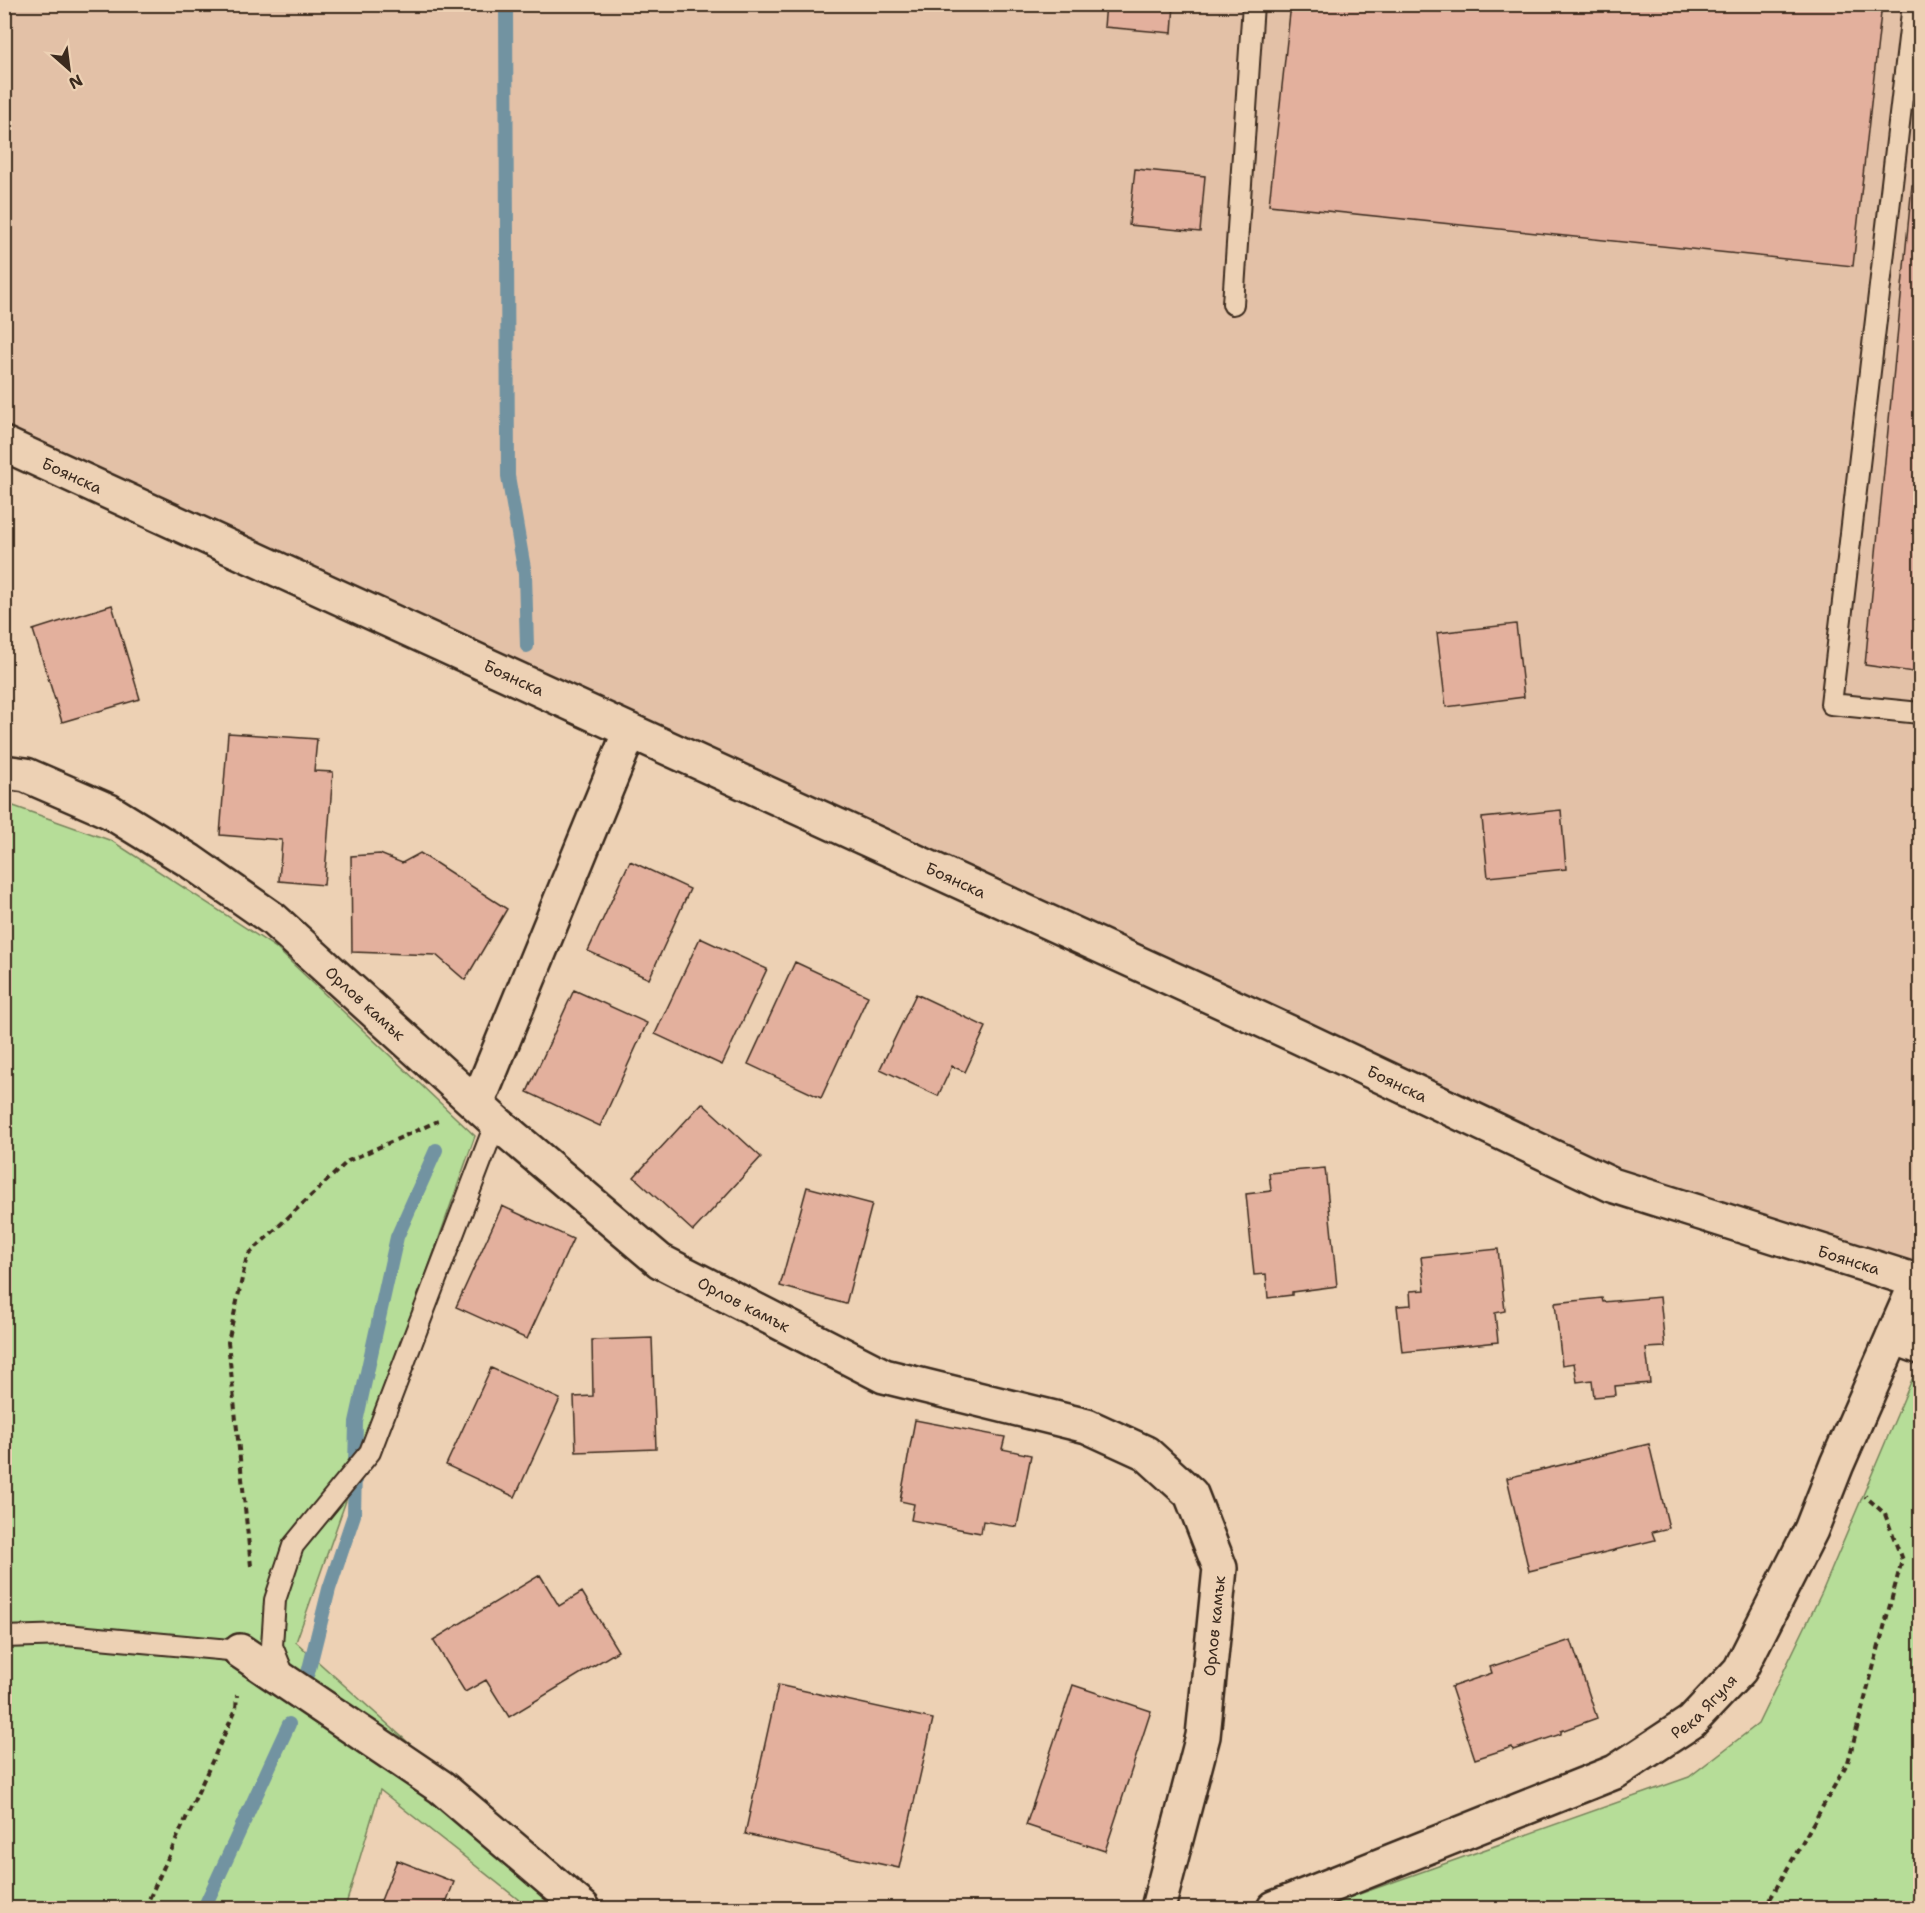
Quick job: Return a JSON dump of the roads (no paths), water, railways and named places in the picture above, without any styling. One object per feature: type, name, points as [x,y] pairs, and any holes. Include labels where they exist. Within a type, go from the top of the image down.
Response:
[{"type":"street","name":"Боянска","points":[[4,444],[1297,1036],[1612,1185],[1919,1282]]},
{"type":"street","points":[[486,1113],[630,731]]},
{"type":"street","name":"Орлов камък","points":[[4,772],[26,775],[109,811],[190,861],[273,919],[486,1113],[660,1261],[884,1376],[1087,1426],[1146,1454],[1191,1494],[1220,1568],[1203,1736],[1158,1908]]},
{"type":"street","name":"Река Ягуля","points":[[1274,1908],[1615,1772],[1691,1722],[1740,1670],[1811,1530],[1837,1464],[1907,1342],[1919,1282]]},
{"type":"street","points":[[240,1651],[441,1787],[583,1908]]},
{"type":"lane","points":[[1233,304],[1253,4]]},
{"type":"lane","points":[[1913,4],[1831,704],[1920,713]]},
{"type":"lane","points":[[288,1684],[272,1646],[274,1600],[293,1546],[370,1452],[486,1113]]},
{"type":"lane","points":[[4,1637],[66,1635],[240,1651]]},
{"type":"waterway","points":[[506,4],[508,476],[525,574],[527,646]]},
{"type":"waterway","points":[[308,1673],[329,1589],[354,1515],[356,1422],[397,1237],[436,1150]]},
{"type":"waterway","points":[[204,1908],[289,1724]]}]
